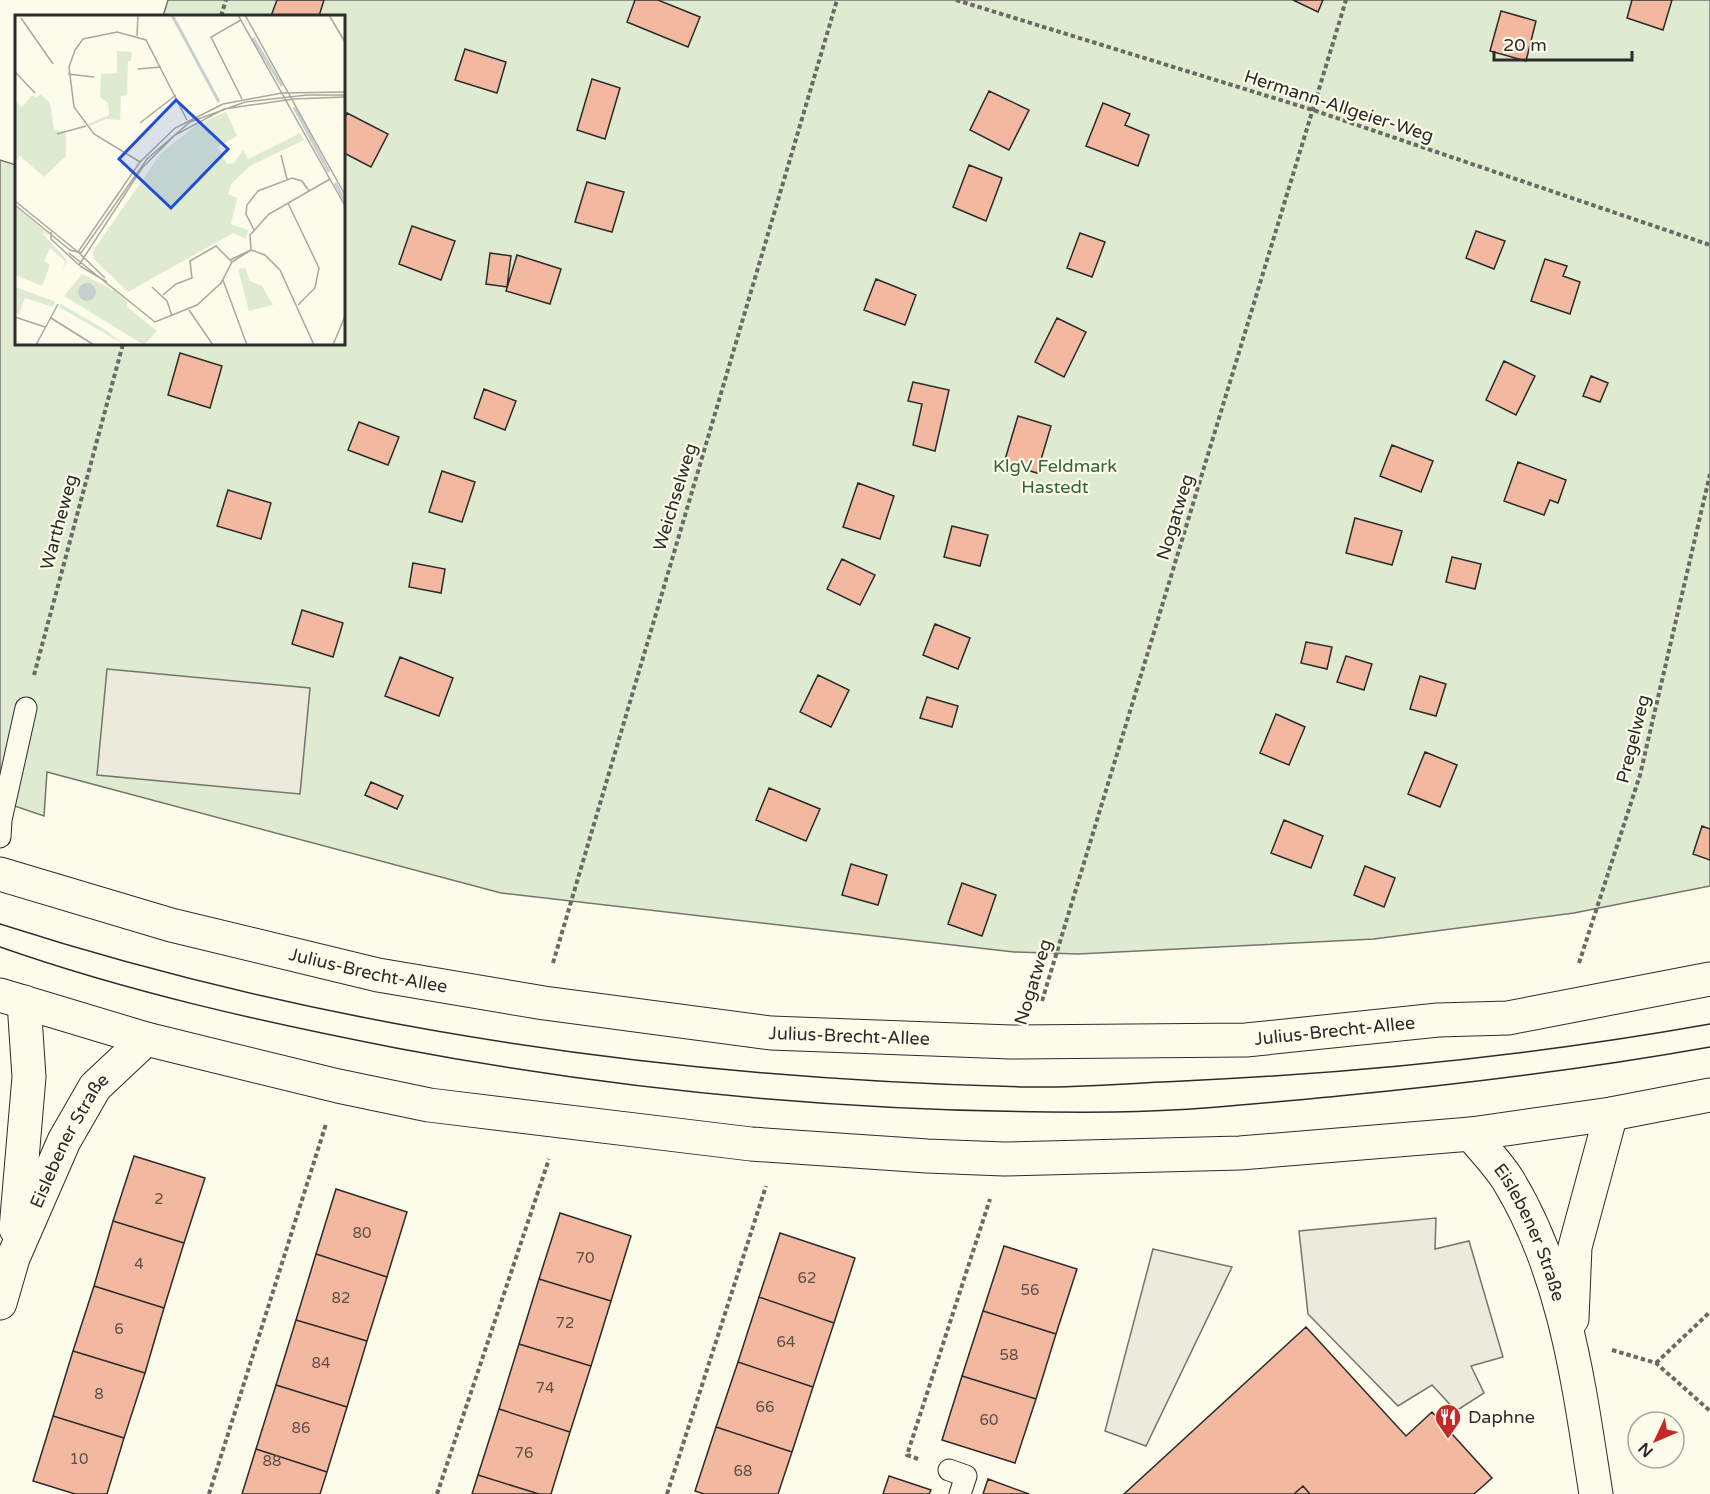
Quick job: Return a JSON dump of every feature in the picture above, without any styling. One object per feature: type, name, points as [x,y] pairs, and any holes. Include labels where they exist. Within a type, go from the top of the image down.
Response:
[{"type":"main road","name":"Julius-Brecht-Allee","points":[[0,874],[171,925],[355,969],[544,1003],[771,1033],[1029,1042],[1246,1040],[1438,1020],[1508,1017],[1710,979]]},
{"type":"main road","points":[[12,999],[146,1039],[338,1086],[429,1105],[751,1144],[1004,1159],[1240,1153],[1471,1134],[1611,1114],[1710,1095]]},
{"type":"main road","name":"Eislebener Straße","points":[[12,999],[29,1077],[13,1258]]},
{"type":"main road","name":"Eislebener Straße","points":[[0,1303],[13,1258],[64,1142],[95,1087],[146,1039]]},
{"type":"main road","name":"Eislebener Straße","points":[[1570,1339],[1575,1247],[1611,1114]]},
{"type":"main road","name":"Eislebener Straße","points":[[1471,1134],[1507,1179],[1541,1246],[1570,1339],[1596,1494]]},
{"type":"lane","points":[[0,837],[1,820],[26,708]]},
{"type":"lane","points":[[949,1470],[966,1476],[960,1494]]},
{"type":"path","points":[[221,15],[225,0]]},
{"type":"path","name":"Weichselweg","points":[[544,1003],[559,938],[837,0]]},
{"type":"path","name":"Hermann-Allgeier-Weg","points":[[956,0],[1313,110],[1710,245]]},
{"type":"path","name":"Nogatweg","points":[[1029,1042],[1346,0]]},
{"type":"path","name":"Wartheweg","points":[[26,708],[46,624],[123,345]]},
{"type":"path","name":"Pregelweg","points":[[1565,1006],[1640,775],[1710,474]]},
{"type":"path","points":[[209,1494],[338,1086]]},
{"type":"path","points":[[437,1494],[561,1121]]},
{"type":"path","points":[[667,1494],[781,1146]]},
{"type":"path","points":[[949,1470],[907,1455],[1004,1159]]},
{"type":"path","points":[[1656,1363],[1710,1312]]},
{"type":"path","points":[[1570,1339],[1656,1363],[1710,1411]]},
{"type":"green space","name":"KlgV Feldmark Hastedt","points":[[168,0],[1710,0],[1710,886],[1574,913],[1374,939],[1078,954],[1014,952],[501,893],[47,772],[44,816],[0,801],[0,160],[15,165],[15,345],[345,345],[345,15],[163,15]]},
{"type":"shaded area","points":[[107,669],[310,688],[300,794],[97,775]]},
{"type":"shaded area","points":[[1436,1218],[1435,1249],[1469,1241],[1503,1357],[1471,1366],[1484,1393],[1456,1411],[1432,1385],[1398,1406],[1308,1314],[1299,1231]]},
{"type":"shaded area","points":[[1153,1249],[1232,1267],[1146,1446],[1105,1431]]},
{"type":"building","points":[[277,0],[324,0],[319,15],[271,15]]},
{"type":"building","points":[[635,0],[658,0],[700,17],[688,47],[627,22]]},
{"type":"building","points":[[1293,0],[1323,0],[1318,12]]},
{"type":"building","points":[[1632,0],[1672,0],[1663,30],[1627,18]]},
{"type":"building","points":[[1501,11],[1536,21],[1526,61],[1490,51]]},
{"type":"building","points":[[465,49],[506,62],[497,93],[455,80]]},
{"type":"building","points":[[592,79],[620,88],[605,139],[577,130]]},
{"type":"building","points":[[989,91],[1029,110],[1009,150],[970,130]]},
{"type":"building","points":[[1103,103],[1130,114],[1125,125],[1149,135],[1138,166],[1086,146]]},
{"type":"building","points":[[347,113],[388,134],[371,167],[345,154]]},
{"type":"building","points":[[969,165],[1002,178],[986,221],[953,207]]},
{"type":"building","points":[[587,182],[624,192],[612,232],[575,222]]},
{"type":"building","points":[[412,226],[455,241],[441,280],[399,264]]},
{"type":"building","points":[[1476,231],[1505,241],[1494,269],[1466,258]]},
{"type":"building","points":[[1080,233],[1105,242],[1092,277],[1067,268]]},
{"type":"building","points":[[490,253],[511,256],[507,287],[486,284]]},
{"type":"building","points":[[517,255],[561,269],[550,304],[506,291]]},
{"type":"building","points":[[1545,259],[1567,266],[1563,276],[1580,282],[1570,314],[1531,301]]},
{"type":"building","points":[[876,279],[916,295],[905,325],[864,310]]},
{"type":"building","points":[[1057,318],[1086,332],[1064,377],[1035,362]]},
{"type":"building","points":[[180,353],[222,366],[210,408],[168,395]]},
{"type":"building","points":[[1504,361],[1535,376],[1516,415],[1486,400]]},
{"type":"building","points":[[1591,376],[1608,383],[1600,402],[1583,396]]},
{"type":"building","points":[[913,382],[949,390],[935,451],[913,445],[922,404],[908,401]]},
{"type":"building","points":[[484,389],[516,401],[505,430],[474,418]]},
{"type":"building","points":[[1018,416],[1051,426],[1037,473],[1004,463]]},
{"type":"building","points":[[359,422],[399,437],[388,465],[348,450]]},
{"type":"building","points":[[1392,445],[1433,461],[1421,492],[1380,476]]},
{"type":"building","points":[[1518,462],[1566,480],[1558,503],[1550,500],[1544,515],[1504,501]]},
{"type":"building","points":[[442,471],[475,482],[462,522],[429,512]]},
{"type":"building","points":[[858,483],[894,496],[880,539],[843,527]]},
{"type":"building","points":[[228,490],[271,503],[261,539],[217,526]]},
{"type":"building","points":[[1355,518],[1402,531],[1392,565],[1346,553]]},
{"type":"building","points":[[952,526],[988,535],[980,566],[944,557]]},
{"type":"building","points":[[1452,557],[1481,564],[1475,589],[1446,582]]},
{"type":"building","points":[[842,559],[875,575],[860,605],[827,589]]},
{"type":"building","points":[[413,563],[445,569],[441,593],[409,587]]},
{"type":"building","points":[[302,610],[343,623],[333,657],[292,644]]},
{"type":"building","points":[[935,624],[970,638],[958,669],[923,655]]},
{"type":"building","points":[[1306,642],[1332,647],[1327,669],[1301,663]]},
{"type":"building","points":[[1346,656],[1372,664],[1364,690],[1337,682]]},
{"type":"building","points":[[400,657],[453,678],[439,716],[385,696]]},
{"type":"building","points":[[818,675],[849,690],[831,727],[800,712]]},
{"type":"building","points":[[1420,676],[1446,684],[1436,716],[1410,709]]},
{"type":"building","points":[[927,697],[958,706],[952,727],[920,718]]},
{"type":"building","points":[[1276,714],[1305,727],[1289,765],[1260,753]]},
{"type":"building","points":[[1425,752],[1457,765],[1440,807],[1408,794]]},
{"type":"building","points":[[371,782],[403,796],[397,809],[365,795]]},
{"type":"building","points":[[769,788],[820,809],[806,841],[756,820]]},
{"type":"building","points":[[1284,820],[1323,836],[1311,868],[1271,853]]},
{"type":"building","points":[[1702,826],[1710,829],[1710,860],[1693,854]]},
{"type":"building","points":[[851,864],[887,875],[878,905],[842,895]]},
{"type":"building","points":[[1365,866],[1395,878],[1384,907],[1354,895]]},
{"type":"building","points":[[962,883],[996,895],[982,936],[948,924]]},
{"type":"building","points":[[134,1156],[205,1178],[184,1243],[113,1221]]},
{"type":"building","points":[[336,1189],[407,1212],[387,1277],[316,1254]]},
{"type":"building","points":[[560,1213],[631,1236],[611,1301],[539,1279]]},
{"type":"building","points":[[113,1221],[184,1243],[164,1308],[94,1286]]},
{"type":"building","points":[[780,1233],[855,1258],[834,1323],[759,1297]]},
{"type":"building","points":[[1004,1246],[1077,1269],[1056,1334],[983,1311]]},
{"type":"building","points":[[316,1254],[387,1277],[367,1341],[296,1320]]},
{"type":"building","points":[[539,1279],[611,1301],[591,1366],[519,1344]]},
{"type":"building","points":[[94,1286],[164,1308],[145,1373],[73,1351]]},
{"type":"building","points":[[759,1297],[834,1323],[813,1387],[738,1362]]},
{"type":"building","points":[[983,1311],[1056,1334],[1036,1399],[962,1376]]},
{"type":"building","points":[[296,1320],[367,1341],[347,1407],[276,1385]]},
{"type":"building","points":[[1306,1327],[1406,1436],[1432,1412],[1492,1478],[1474,1494],[1310,1494],[1303,1486],[1294,1494],[1124,1494]]},
{"type":"building","points":[[519,1344],[591,1366],[570,1432],[499,1409]]},
{"type":"building","points":[[73,1351],[145,1373],[124,1438],[53,1416]]},
{"type":"building","points":[[738,1362],[813,1387],[792,1452],[716,1427]]},
{"type":"building","points":[[962,1376],[1036,1399],[1015,1463],[942,1440]]},
{"type":"building","points":[[276,1385],[347,1407],[327,1472],[256,1449]]},
{"type":"building","points":[[499,1409],[570,1432],[551,1494],[539,1494],[478,1475]]},
{"type":"building","points":[[53,1416],[124,1438],[107,1494],[75,1494],[33,1481]]},
{"type":"building","points":[[716,1427],[792,1452],[778,1494],[704,1494],[695,1491]]},
{"type":"building","points":[[256,1449],[327,1472],[320,1494],[242,1494]]},
{"type":"building","points":[[478,1475],[539,1494],[472,1494]]},
{"type":"building","points":[[889,1476],[931,1490],[929,1494],[883,1494]]},
{"type":"building","points":[[988,1479],[1029,1494],[983,1494]]},
{"type":"building","points":[[1303,1486],[1310,1494],[1294,1494]]},
{"type":"tram line","points":[[0,924],[125,961],[252,993],[379,1020],[508,1043],[637,1060],[766,1073],[897,1082],[1066,1087],[1249,1078],[1382,1068],[1513,1054],[1710,1024]]},
{"type":"tram line","points":[[0,947],[97,978],[196,1005],[396,1048],[485,1064],[663,1089],[843,1104],[1024,1112],[1114,1112],[1199,1108],[1479,1081],[1710,1047]]},
{"type":"place","name":"Daphne","points":[[1448,1440]]}]
